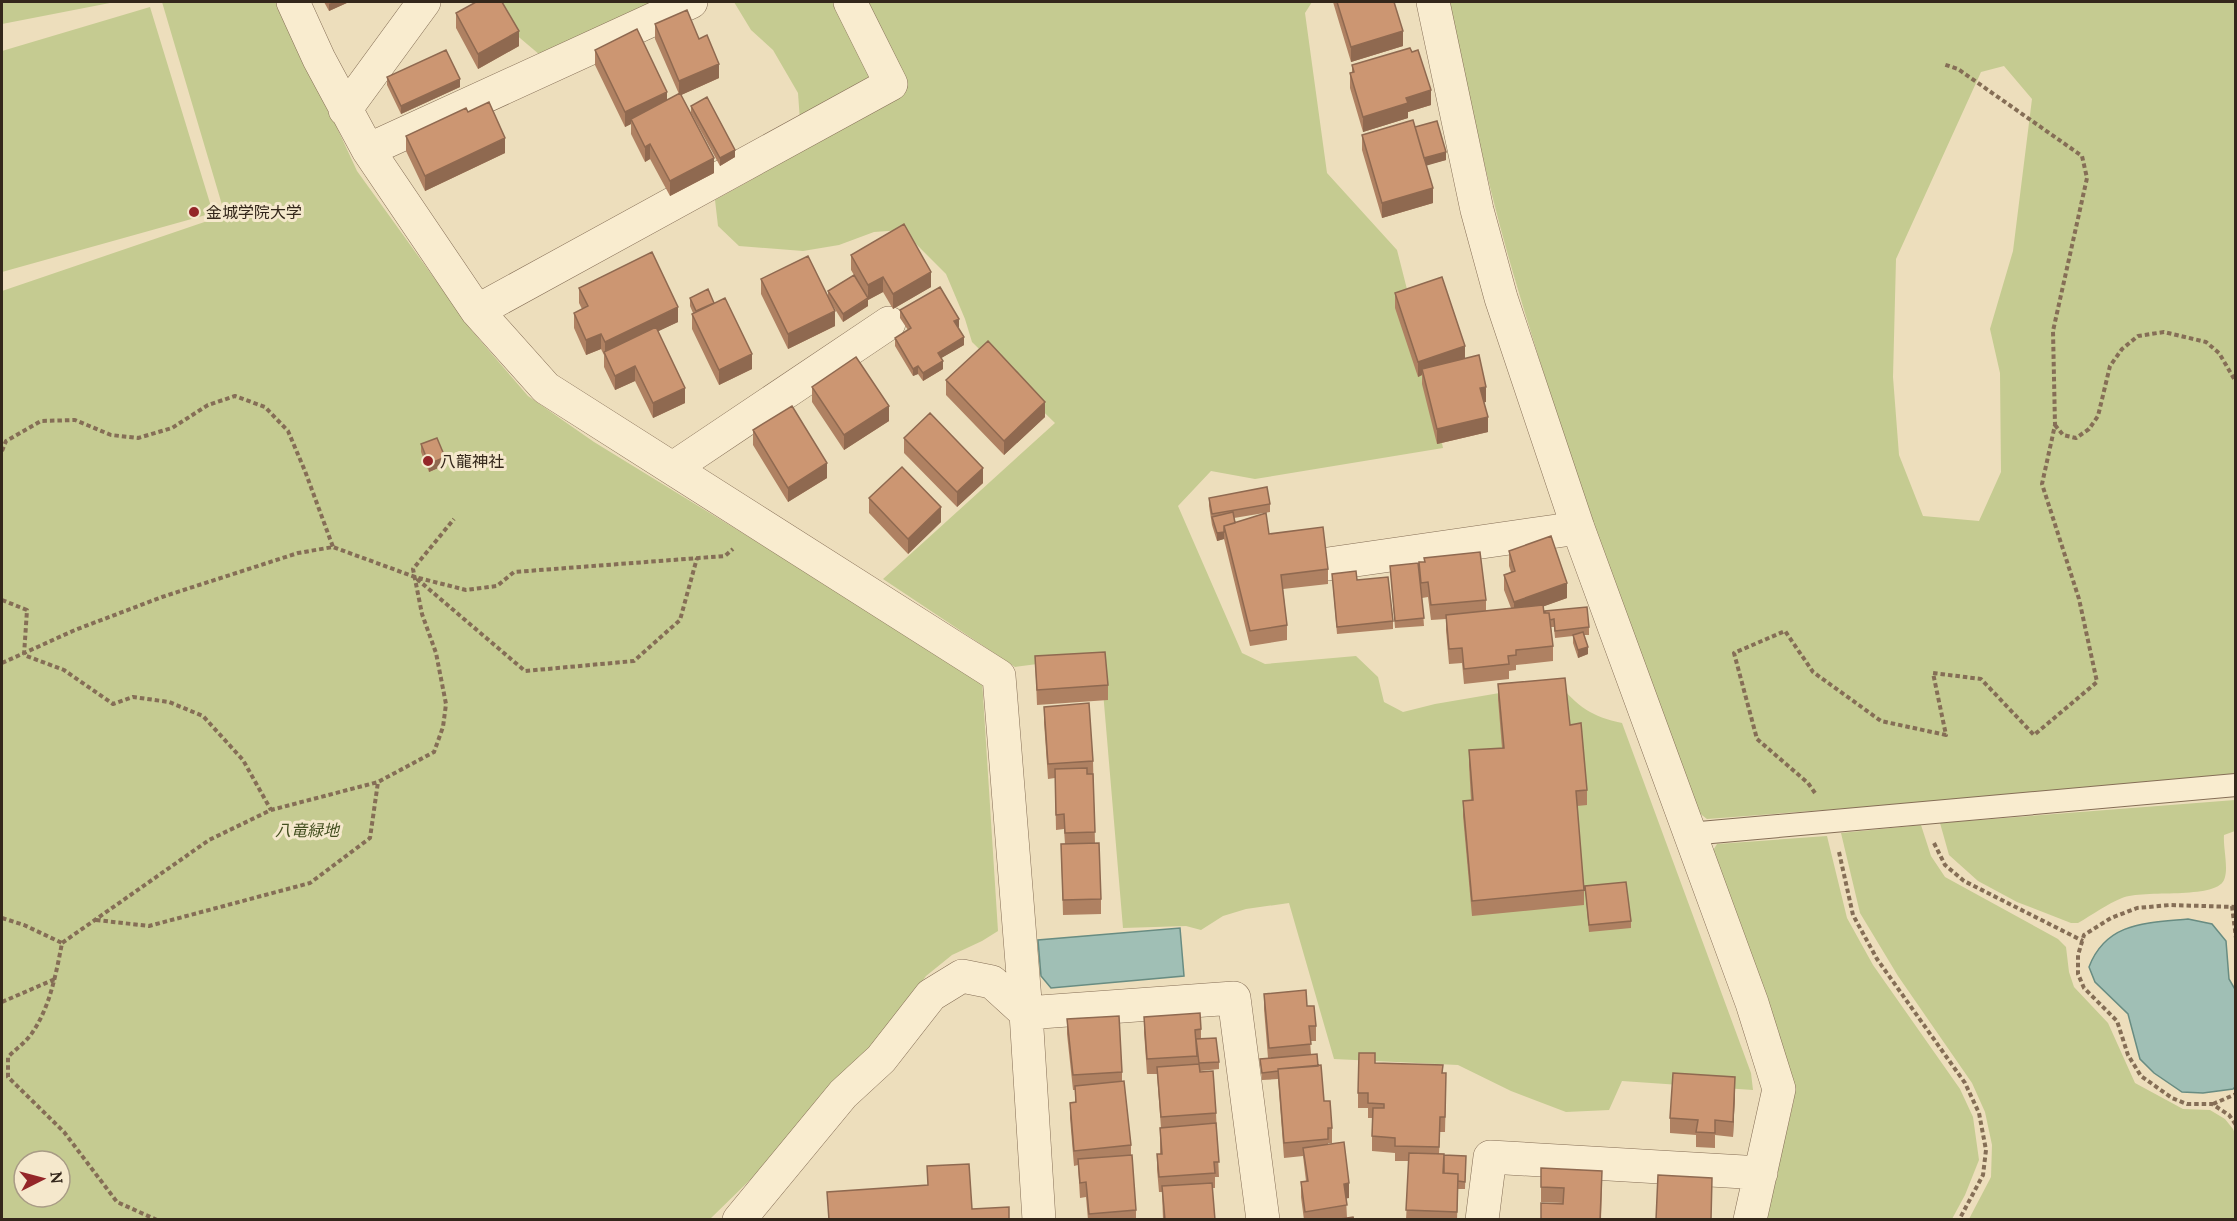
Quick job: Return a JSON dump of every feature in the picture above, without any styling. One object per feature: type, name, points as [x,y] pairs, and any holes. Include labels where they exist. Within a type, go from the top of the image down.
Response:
[{"type":"street","points":[[293,2],[345,110],[368,150],[477,311],[546,388],[999,676],[1026,1013],[1039,1220]]},
{"type":"street","points":[[345,110],[424,2]]},
{"type":"street","points":[[368,150],[692,2]]},
{"type":"street","points":[[477,311],[891,84],[850,2]]},
{"type":"street","points":[[1433,2],[1477,210],[1501,298],[1578,528],[1752,1003],[1779,1089],[1750,1220]]},
{"type":"street","points":[[673,468],[889,323]]},
{"type":"street","points":[[1328,564],[1578,528]]},
{"type":"street","points":[[739,1220],[843,1094],[881,1059],[931,995],[962,976],[992,982],[1026,1013],[1234,998],[1263,1220]]},
{"type":"street","points":[[1482,1220],[1490,1157],[1761,1173]]},
{"type":"lane","points":[[1689,834],[2235,785]]},
{"type":"path","points":[[1942,64],[1958,69],[2082,156],[2087,178],[2053,331],[2055,425],[2042,484],[2079,599],[2097,682],[2034,735],[1981,679],[1933,673],[1946,735],[1881,721],[1813,672],[1785,631],[1734,653],[1757,739],[1808,783],[1833,822],[1852,915],[1877,959],[1965,1083],[1978,1113],[1986,1150],[1983,1175],[1959,1220]]},
{"type":"path","points":[[2055,425],[2063,435],[2076,438],[2089,429],[2098,416],[2110,366],[2122,349],[2138,336],[2164,332],[2206,342],[2219,353],[2235,382]]},
{"type":"path","points":[[2,451],[6,441],[41,421],[75,420],[111,435],[138,438],[172,428],[208,405],[235,396],[265,407],[288,431],[333,547]]},
{"type":"path","points":[[157,1220],[117,1202],[64,1132],[8,1077],[8,1057],[32,1035],[55,979],[62,944],[209,840],[271,810],[378,782],[434,752],[443,727],[446,704],[436,653],[422,614],[413,569],[454,519]]},
{"type":"path","points":[[2,663],[75,630],[162,597],[298,553],[333,547],[415,577],[466,590],[497,586],[514,572],[725,556],[765,527]]},
{"type":"path","points":[[415,577],[525,671],[634,661],[680,620],[697,558]]},
{"type":"path","points":[[2,600],[27,610],[24,655]]},
{"type":"path","points":[[24,655],[64,670],[113,704],[133,697],[169,702],[203,716],[243,760],[271,810]]},
{"type":"path","points":[[96,920],[149,926],[310,883],[370,838],[378,782]]},
{"type":"path","points":[[1927,813],[1935,846],[1945,865],[1964,881],[2082,941]]},
{"type":"path","points":[[2235,938],[2234,907],[2170,905],[2137,908],[2111,918],[2084,935],[2078,955],[2079,974],[2084,988],[2117,1021],[2128,1055],[2141,1076],[2172,1098],[2187,1104],[2212,1104],[2235,1094]]},
{"type":"path","points":[[2,918],[24,925],[62,944]]},
{"type":"path","points":[[2,1002],[55,979]]},
{"type":"path","points":[[2,1052],[8,1057]]},
{"type":"path","points":[[2212,1104],[2229,1115],[2235,1125]]},
{"type":"green space","points":[[2,2],[115,2],[2,24]]},
{"type":"green space","name":"八竜緑地","points":[[162,2],[279,2],[357,171],[473,332],[528,396],[594,442],[982,680],[998,931],[952,955],[926,976],[870,1053],[710,1219],[2,1219],[2,291],[225,215]]},
{"type":"green space","points":[[490,2],[656,2],[540,55],[514,33]]},
{"type":"green space","points":[[734,2],[1312,2],[1305,13],[1327,173],[1397,250],[1423,352],[1443,448],[1255,479],[1211,471],[1178,506],[1242,653],[1265,664],[1356,656],[1378,677],[1384,702],[1403,712],[1435,704],[1558,683],[1572,698],[1594,714],[1622,723],[1751,1073],[1753,1090],[1622,1081],[1609,1110],[1566,1112],[1511,1091],[1458,1065],[1334,1059],[1289,903],[1246,909],[1223,916],[1201,930],[1186,926],[1123,928],[1100,656],[1015,667],[883,579],[1055,423],[972,342],[946,274],[902,230],[874,232],[839,245],[803,251],[739,246],[718,226],[715,200],[753,179],[774,156],[801,135],[798,93],[773,50],[751,30]]},
{"type":"green space","points":[[1449,2],[2235,2],[2235,779],[1707,819],[1698,812],[1604,554],[1519,293],[1481,148]],"holes":[[[2004,66],[2032,99],[2013,251],[1990,329],[2000,373],[2001,472],[1979,521],[1923,516],[1899,455],[1893,377],[1896,259],[1981,72]]]},
{"type":"green space","points":[[150,7],[213,213],[2,272],[2,51]]},
{"type":"green space","points":[[2235,800],[2235,831],[2224,835],[2225,875],[2224,880],[2218,886],[2194,892],[2132,895],[2105,906],[2078,923],[2071,923],[2017,902],[1978,881],[1949,855],[1940,823]]},
{"type":"green space","points":[[1921,825],[1931,856],[1945,877],[2058,939],[2066,947],[2069,972],[2074,987],[2108,1023],[2135,1083],[2183,1109],[2210,1110],[2225,1119],[2233,1129],[2236,1136],[2235,1219],[1969,1219],[1991,1177],[1992,1145],[1985,1112],[1972,1083],[1898,976],[1860,913],[1841,833]]},
{"type":"green space","points":[[1827,836],[1847,918],[1873,965],[1960,1089],[1973,1117],[1979,1160],[1965,1195],[1952,1219],[1765,1219],[1794,1100],[1790,1079],[1712,852],[1717,844]]},
{"type":"water","points":[[2188,919],[2212,924],[2226,941],[2229,979],[2236,991],[2236,1086],[2233,1089],[2203,1093],[2182,1092],[2154,1073],[2140,1059],[2128,1014],[2095,982],[2089,967],[2096,952],[2117,933],[2143,924]]},
{"type":"water","points":[[1180,928],[1184,976],[1051,988],[1041,976],[1038,940]]},
{"type":"building","points":[[476,2],[502,2],[519,31],[478,54],[456,13]]},
{"type":"building","points":[[1337,2],[1394,2],[1403,31],[1351,47]]},
{"type":"building","points":[[687,10],[699,39],[707,35],[719,64],[679,81],[655,24]]},
{"type":"building","points":[[637,29],[667,92],[625,112],[595,50]]},
{"type":"building","points":[[1410,48],[1412,52],[1418,50],[1431,90],[1406,98],[1408,103],[1363,117],[1350,73],[1354,72],[1352,65]]},
{"type":"building","points":[[446,50],[460,79],[401,106],[387,77]]},
{"type":"building","points":[[680,93],[714,158],[670,181],[650,144],[645,147],[631,119]]},
{"type":"building","points":[[707,97],[735,150],[720,158],[691,106]]},
{"type":"building","points":[[489,102],[505,138],[425,176],[406,136],[466,108],[468,112]]},
{"type":"building","points":[[1413,120],[1433,188],[1382,203],[1362,135]]},
{"type":"building","points":[[1437,121],[1446,152],[1424,158],[1415,127]]},
{"type":"building","points":[[904,224],[931,272],[893,294],[883,277],[868,285],[851,255]]},
{"type":"building","points":[[652,252],[678,307],[605,342],[601,334],[586,340],[574,313],[588,306],[579,288]]},
{"type":"building","points":[[808,256],[835,311],[788,334],[761,279]]},
{"type":"building","points":[[854,275],[868,298],[843,314],[828,291]]},
{"type":"building","points":[[1442,277],[1465,346],[1418,362],[1395,293]]},
{"type":"building","points":[[940,287],[959,319],[954,321],[964,337],[938,353],[943,361],[923,373],[918,366],[913,369],[895,338],[911,328],[900,310]]},
{"type":"building","points":[[708,289],[714,303],[696,311],[690,298]]},
{"type":"building","points":[[725,298],[752,354],[719,370],[692,314]]},
{"type":"building","points":[[656,327],[685,388],[653,403],[635,366],[615,376],[604,352]]},
{"type":"building","points":[[988,341],[1045,402],[1004,441],[946,380]]},
{"type":"building","points":[[1479,355],[1486,387],[1480,388],[1488,417],[1437,429],[1422,369]]},
{"type":"building","points":[[856,357],[889,406],[844,435],[812,387]]},
{"type":"building","points":[[792,406],[827,463],[788,488],[753,430]]},
{"type":"building","points":[[930,413],[983,468],[957,492],[904,438]]},
{"type":"building","points":[[437,438],[445,457],[429,464],[421,444]]},
{"type":"building","points":[[902,467],[941,507],[908,539],[869,498]]},
{"type":"building","points":[[1267,487],[1270,504],[1212,514],[1209,498]]},
{"type":"building","points":[[1233,512],[1235,523],[1224,526],[1224,532],[1217,533],[1212,517]]},
{"type":"building","points":[[1266,513],[1269,534],[1323,527],[1328,569],[1281,575],[1287,625],[1250,631],[1224,526]]},
{"type":"building","points":[[1551,536],[1567,583],[1514,602],[1504,575],[1515,571],[1509,551]]},
{"type":"building","points":[[1480,552],[1486,600],[1431,605],[1428,582],[1421,583],[1419,562],[1425,562],[1424,558]]},
{"type":"building","points":[[1418,563],[1424,618],[1395,621],[1390,566]]},
{"type":"building","points":[[1356,571],[1357,580],[1388,577],[1393,621],[1337,627],[1332,574]]},
{"type":"building","points":[[1543,605],[1544,613],[1549,613],[1553,646],[1516,650],[1516,655],[1508,656],[1509,664],[1464,669],[1462,648],[1449,649],[1446,615]]},
{"type":"building","points":[[1587,607],[1589,627],[1555,631],[1554,619],[1550,620],[1549,613],[1545,613],[1545,611]]},
{"type":"building","points":[[1583,632],[1588,647],[1578,650],[1573,635]]},
{"type":"building","points":[[1105,652],[1108,685],[1037,690],[1035,656]]},
{"type":"building","points":[[1565,678],[1570,725],[1581,723],[1587,790],[1576,791],[1584,890],[1472,901],[1463,801],[1473,800],[1469,750],[1504,748],[1498,684]]},
{"type":"building","points":[[1089,703],[1093,761],[1048,764],[1044,707]]},
{"type":"building","points":[[1087,768],[1087,774],[1093,774],[1095,832],[1065,833],[1064,814],[1056,815],[1055,769]]},
{"type":"building","points":[[1099,843],[1101,899],[1063,900],[1061,844]]},
{"type":"building","points":[[1626,882],[1631,921],[1589,925],[1585,886]]},
{"type":"building","points":[[1306,990],[1307,1006],[1314,1006],[1316,1026],[1309,1026],[1311,1044],[1269,1048],[1264,994]]},
{"type":"building","points":[[1200,1013],[1201,1029],[1195,1030],[1197,1056],[1147,1059],[1144,1017]]},
{"type":"building","points":[[1119,1016],[1122,1072],[1073,1075],[1067,1019]]},
{"type":"building","points":[[1216,1038],[1219,1062],[1199,1063],[1196,1039]]},
{"type":"building","points":[[1359,1053],[1375,1053],[1375,1063],[1443,1065],[1442,1073],[1446,1073],[1445,1117],[1440,1117],[1439,1147],[1395,1146],[1395,1138],[1372,1136],[1373,1108],[1384,1108],[1384,1104],[1368,1103],[1368,1093],[1358,1093]]},
{"type":"building","points":[[1317,1054],[1318,1066],[1278,1069],[1278,1071],[1262,1073],[1260,1059]]},
{"type":"building","points":[[1199,1064],[1200,1072],[1213,1071],[1216,1113],[1161,1117],[1157,1067]]},
{"type":"building","points":[[1321,1065],[1324,1101],[1330,1101],[1332,1128],[1328,1128],[1328,1139],[1284,1143],[1278,1069]]},
{"type":"building","points":[[1673,1073],[1735,1077],[1733,1122],[1715,1120],[1715,1133],[1696,1132],[1698,1120],[1670,1118]]},
{"type":"building","points":[[1124,1081],[1131,1145],[1074,1151],[1070,1103],[1076,1102],[1075,1086]]},
{"type":"building","points":[[1216,1123],[1219,1162],[1214,1162],[1215,1173],[1159,1177],[1157,1154],[1162,1154],[1160,1128]]},
{"type":"building","points":[[1344,1142],[1349,1183],[1344,1184],[1347,1205],[1305,1212],[1301,1182],[1308,1181],[1303,1148]]},
{"type":"building","points":[[1409,1153],[1444,1154],[1443,1173],[1458,1174],[1457,1212],[1406,1210]]},
{"type":"building","points":[[1132,1155],[1136,1210],[1089,1214],[1086,1182],[1080,1183],[1078,1159]]},
{"type":"building","points":[[1444,1155],[1466,1156],[1465,1182],[1458,1181],[1458,1174],[1444,1173]]},
{"type":"building","points":[[969,1164],[972,1209],[1009,1207],[1009,1220],[829,1220],[827,1192],[928,1185],[927,1166]]},
{"type":"building","points":[[1541,1168],[1602,1171],[1600,1220],[1541,1219],[1541,1203],[1563,1204],[1564,1188],[1541,1187]]},
{"type":"building","points":[[1658,1175],[1712,1178],[1711,1220],[1656,1220]]},
{"type":"building","points":[[1212,1183],[1215,1220],[1165,1220],[1162,1186]]},
{"type":"building","points":[[1353,1217],[1354,1220],[1333,1220]]},
{"type":"place","name":"金城学院大学","points":[[194,212]]},
{"type":"place","name":"八龍神社","points":[[428,461]]}]
